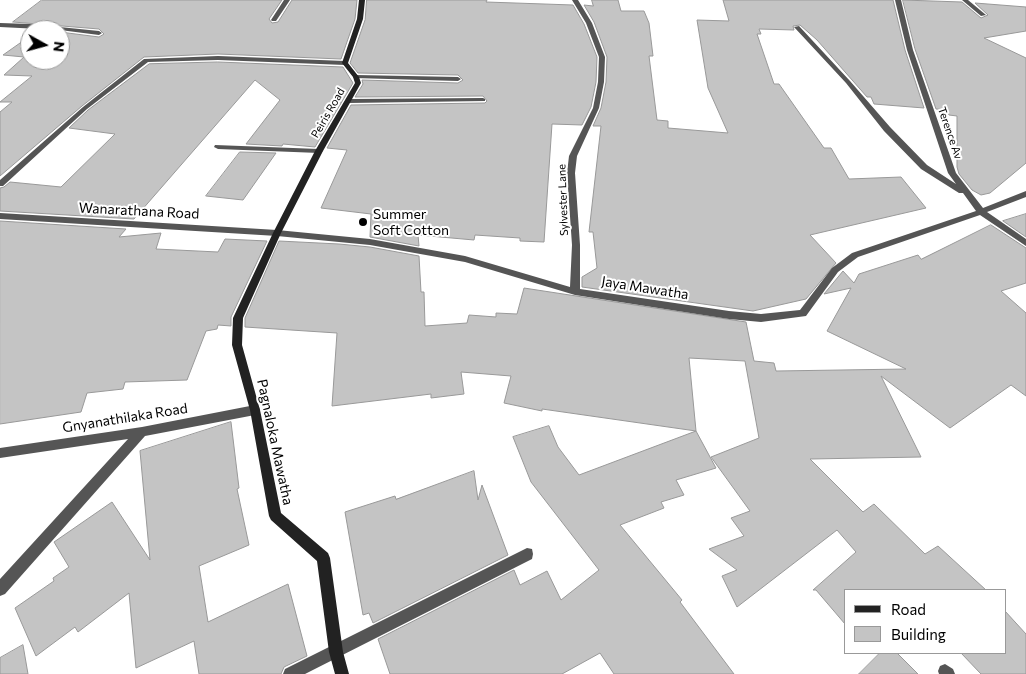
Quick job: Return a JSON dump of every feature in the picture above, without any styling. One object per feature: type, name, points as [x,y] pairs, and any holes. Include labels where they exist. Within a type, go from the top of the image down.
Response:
[{"type":"street","points":[[274,20],[287,0]]},
{"type":"street","points":[[0,184],[85,108],[146,60],[218,58],[345,63],[360,19],[362,0]]},
{"type":"street","name":"Sylvester Lane","points":[[575,0],[589,22],[602,57],[601,82],[596,108],[572,156],[571,173],[576,245],[575,292]]},
{"type":"street","name":"Terence Av","points":[[898,0],[910,50],[952,173],[964,192],[981,212],[1026,243]]},
{"type":"street","points":[[964,0],[983,15]]},
{"type":"street","points":[[0,26],[99,33]]},
{"type":"street","points":[[797,27],[924,168],[964,192]]},
{"type":"street","name":"Peiris Road","points":[[276,233],[319,151],[358,83],[345,63]]},
{"type":"street","points":[[356,78],[458,78]]},
{"type":"street","points":[[349,100],[483,100]]},
{"type":"street","points":[[218,147],[319,151]]},
{"type":"street","name":"Jaya Mawatha","points":[[276,233],[415,248],[465,258],[575,292],[761,318],[792,316],[803,313],[835,270],[855,255],[981,212],[1026,194]]},
{"type":"street","name":"Wanarathana Road","points":[[0,216],[276,233]]},
{"type":"street","name":"Pagnaloka Mawatha","points":[[276,233],[238,318],[237,345],[255,410],[275,516],[323,558],[336,652],[342,674]]},
{"type":"street","name":"Gnyanathilaka Road","points":[[0,453],[142,432],[255,410]]},
{"type":"street","points":[[0,589],[142,432]]},
{"type":"street","points":[[290,674],[527,554]]},
{"type":"building","points":[[42,0],[282,0],[269,19],[272,23],[278,22],[292,0],[357,0],[355,19],[341,59],[218,54],[144,57],[82,106],[0,176],[0,112],[12,102],[0,102],[32,76],[4,75],[20,61],[20,70],[70,70],[70,33],[99,37],[104,34],[99,29],[70,27],[70,20],[20,20],[20,23],[13,22]]},
{"type":"building","points":[[367,0],[487,0],[486,2],[573,5],[584,24],[597,57],[596,82],[591,107],[582,125],[552,124],[544,242],[520,241],[520,238],[475,235],[474,240],[418,235],[419,246],[370,237],[371,214],[321,208],[347,150],[327,148],[351,105],[485,103],[487,101],[483,96],[355,97],[363,84],[362,80],[458,83],[463,80],[458,75],[358,73],[350,63],[365,20]]},
{"type":"building","points":[[592,0],[618,0],[621,11],[644,11],[649,23],[653,56],[649,56],[657,120],[668,121],[668,128],[728,133],[708,88],[697,20],[729,21],[723,0],[893,0],[905,50],[924,108],[874,104],[871,97],[867,97],[817,40],[800,25],[793,26],[794,30],[759,29],[761,34],[757,34],[774,84],[779,84],[824,148],[831,148],[849,179],[901,177],[926,208],[810,235],[836,263],[806,299],[753,311],[582,287],[582,277],[597,268],[593,232],[589,232],[601,126],[593,126],[601,108],[606,82],[607,57],[594,22],[584,5],[593,6]]},
{"type":"building","points":[[903,0],[962,2],[981,18],[988,15],[975,3],[1026,7],[1026,31],[984,38],[1026,58],[1026,163],[990,193],[981,195],[972,190],[959,174],[957,167],[957,116],[949,115],[947,110],[936,109],[915,49]]},
{"type":"building","points":[[20,43],[20,57],[3,55]]},
{"type":"building","points":[[218,62],[343,67],[353,83],[315,147],[283,144],[282,146],[246,144],[280,100],[255,80],[134,219],[0,211],[0,188],[10,182],[61,187],[115,134],[69,128],[88,110],[149,64]]},
{"type":"building","points":[[240,152],[276,153],[243,200],[206,196]]},
{"type":"building","points":[[1026,214],[1026,237],[1003,221]]},
{"type":"building","points":[[0,221],[126,229],[119,237],[161,233],[156,249],[218,252],[225,239],[267,241],[231,317],[231,326],[218,325],[217,329],[206,331],[187,380],[125,382],[123,389],[87,393],[81,412],[0,424]]},
{"type":"building","points":[[991,225],[1026,248],[1026,283],[1001,291],[1026,313],[1026,396],[1011,385],[950,428],[881,376],[921,457],[810,459],[863,512],[874,504],[925,554],[938,546],[985,589],[844,589],[844,623],[816,590],[813,590],[856,552],[837,530],[737,607],[722,576],[737,570],[709,549],[744,536],[731,518],[750,511],[711,457],[759,438],[745,361],[689,358],[696,431],[542,409],[542,411],[504,403],[511,376],[461,372],[464,394],[431,398],[431,394],[332,406],[337,333],[245,327],[245,318],[279,241],[339,244],[370,247],[419,256],[421,292],[424,292],[425,326],[467,323],[469,315],[496,317],[496,313],[517,314],[524,288],[746,322],[754,361],[774,363],[776,371],[906,369],[827,331],[851,288],[824,294],[843,271],[854,283],[859,274],[918,255],[921,259]]},
{"type":"building","points":[[231,422],[239,488],[237,489],[249,545],[199,566],[208,622],[288,584],[307,656],[284,667],[281,674],[199,674],[194,641],[136,668],[129,593],[78,632],[75,627],[36,656],[15,608],[54,581],[53,578],[69,567],[54,542],[112,502],[150,560],[140,451]]},
{"type":"building","points":[[549,426],[558,447],[579,475],[696,431],[716,468],[676,480],[684,495],[661,502],[664,508],[620,525],[682,600],[680,602],[734,674],[614,674],[600,653],[562,674],[390,674],[378,639],[514,570],[520,585],[547,571],[561,600],[599,570],[531,482],[513,437]]},
{"type":"building","points":[[474,471],[478,500],[482,485],[508,555],[373,623],[369,613],[363,615],[345,512],[395,496],[396,499]]},
{"type":"building","points":[[1006,612],[1026,634],[1026,674],[981,674],[962,654],[1006,654]]},
{"type":"building","points":[[23,645],[28,674],[0,674],[0,658]]},
{"type":"building","points":[[879,654],[898,654],[918,674],[859,674]]},
{"type":"place","name":"Summer Soft Cotton","points":[[363,222]]}]
